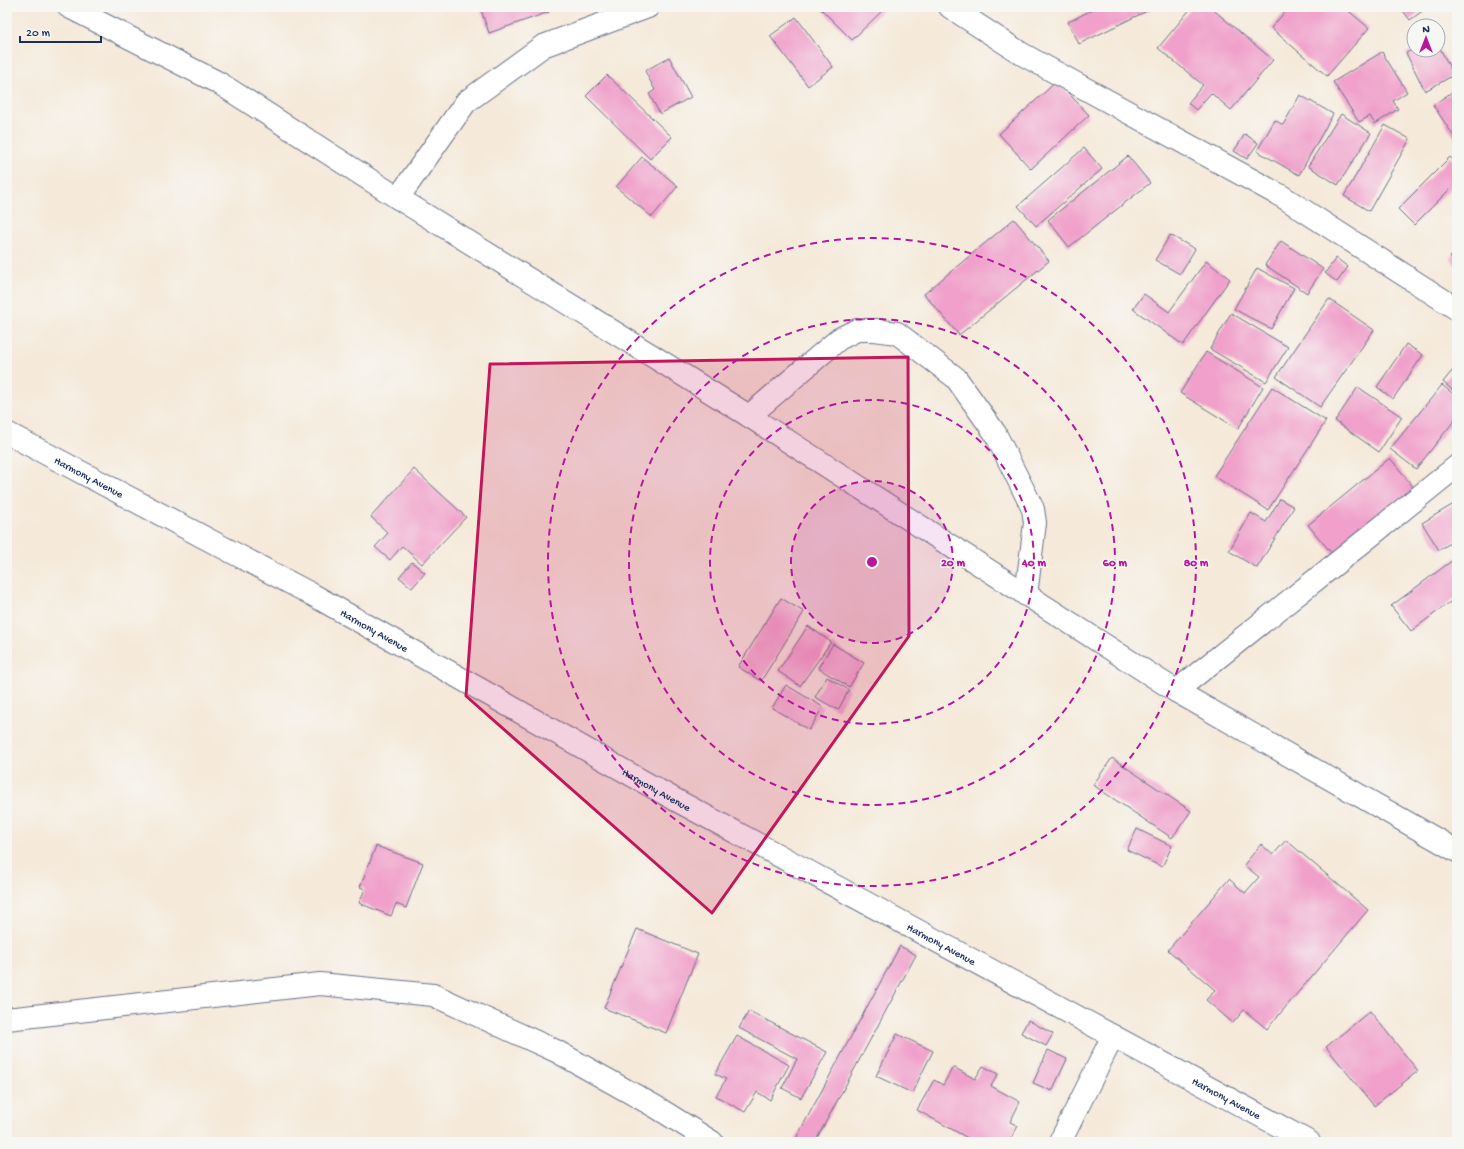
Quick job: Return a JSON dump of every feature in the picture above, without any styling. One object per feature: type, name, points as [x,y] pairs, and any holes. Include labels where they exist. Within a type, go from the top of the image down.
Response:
[{"type":"street","points":[[69,7],[219,83],[398,198],[749,416],[1176,691],[1457,851]]},
{"type":"street","points":[[398,198],[466,102],[543,46],[648,7]]},
{"type":"street","points":[[950,7],[1022,54],[1283,197],[1457,309]]},
{"type":"street","points":[[749,416],[839,339],[857,330],[875,330],[897,333],[956,378],[995,433],[1033,509],[1035,523],[1026,594]]},
{"type":"street","name":"Harmony Avenue","points":[[7,433],[313,594],[674,799],[1309,1142]]},
{"type":"street","points":[[1176,691],[1457,466]]},
{"type":"street","points":[[7,1019],[320,984],[433,995],[556,1051],[656,1107],[712,1142]]},
{"type":"street","points":[[1060,1142],[1112,1036]]},
{"type":"highlighted area","points":[[908,357],[909,636],[712,913],[466,696],[490,364]]},
{"type":"building","points":[[480,7],[547,7],[549,12],[489,33]]},
{"type":"building","points":[[819,7],[886,7],[852,40]]},
{"type":"building","points":[[1098,7],[1155,7],[1079,44],[1068,22]]},
{"type":"building","points":[[1192,7],[1210,7],[1273,60],[1231,110],[1211,93],[1196,110],[1188,103],[1203,85],[1158,48]]},
{"type":"building","points":[[1289,7],[1344,7],[1369,28],[1327,76],[1271,28]]},
{"type":"building","points":[[1400,7],[1428,7],[1413,18],[1408,18]]},
{"type":"building","points":[[796,17],[833,67],[808,86],[770,36]]},
{"type":"building","points":[[1382,52],[1407,92],[1393,101],[1398,109],[1375,124],[1370,116],[1359,122],[1333,82]]},
{"type":"building","points":[[669,57],[691,97],[660,114],[649,94],[655,90],[645,71]]},
{"type":"building","points":[[1408,58],[1445,58],[1454,75],[1425,91]]},
{"type":"building","points":[[607,75],[672,137],[650,159],[586,96]]},
{"type":"building","points":[[1057,81],[1089,115],[1031,169],[999,134]]},
{"type":"building","points":[[1455,90],[1457,92],[1457,141],[1433,105]]},
{"type":"building","points":[[1300,95],[1333,114],[1299,175],[1257,151],[1275,120],[1283,125]]},
{"type":"building","points":[[1341,114],[1371,133],[1338,185],[1308,166]]},
{"type":"building","points":[[1385,125],[1410,139],[1369,211],[1344,196]]},
{"type":"building","points":[[1245,134],[1258,143],[1247,159],[1234,151]]},
{"type":"building","points":[[1084,148],[1102,169],[1036,226],[1018,206]]},
{"type":"building","points":[[1128,156],[1150,183],[1069,247],[1048,220]]},
{"type":"building","points":[[642,157],[678,186],[652,217],[616,187]]},
{"type":"building","points":[[1450,157],[1457,164],[1457,182],[1414,225],[1398,209]]},
{"type":"building","points":[[1014,219],[1049,261],[959,335],[924,294]]},
{"type":"building","points":[[1170,235],[1195,249],[1180,274],[1155,260]]},
{"type":"building","points":[[1281,241],[1323,269],[1307,293],[1265,265]]},
{"type":"building","points":[[1457,253],[1457,267],[1450,257]]},
{"type":"building","points":[[1336,258],[1348,267],[1337,282],[1325,273]]},
{"type":"building","points":[[1206,261],[1230,279],[1183,345],[1133,309],[1144,294],[1169,312]]},
{"type":"building","points":[[1257,268],[1294,288],[1271,329],[1234,309]]},
{"type":"building","points":[[1329,299],[1374,330],[1320,407],[1276,377]]},
{"type":"building","points":[[1231,313],[1288,347],[1266,382],[1210,349]]},
{"type":"building","points":[[1406,344],[1423,355],[1393,399],[1377,387]]},
{"type":"building","points":[[1206,352],[1263,387],[1238,429],[1180,393]]},
{"type":"building","points":[[1457,365],[1457,394],[1443,382]]},
{"type":"building","points":[[1442,385],[1457,397],[1457,417],[1416,469],[1390,449]]},
{"type":"building","points":[[1272,387],[1326,421],[1268,510],[1214,476]]},
{"type":"building","points":[[1358,387],[1402,417],[1379,452],[1335,421]]},
{"type":"building","points":[[1390,458],[1415,489],[1334,556],[1308,525]]},
{"type":"building","points":[[414,469],[466,517],[422,564],[402,546],[390,560],[375,547],[388,533],[371,517]]},
{"type":"building","points":[[1280,499],[1294,507],[1257,568],[1229,551],[1251,513],[1266,522]]},
{"type":"building","points":[[1457,502],[1457,539],[1439,550],[1422,523]]},
{"type":"building","points":[[1457,557],[1457,597],[1411,631],[1391,606]]},
{"type":"building","points":[[412,562],[425,573],[412,588],[399,577]]},
{"type":"building","points":[[781,598],[804,612],[761,681],[738,667]]},
{"type":"building","points":[[808,626],[831,642],[800,686],[778,671]]},
{"type":"building","points":[[833,644],[864,663],[849,687],[818,668]]},
{"type":"building","points":[[827,677],[849,690],[838,710],[815,697]]},
{"type":"building","points":[[786,685],[823,707],[809,730],[772,708]]},
{"type":"building","points":[[1112,758],[1191,811],[1172,838],[1093,785]]},
{"type":"building","points":[[1137,829],[1172,846],[1162,867],[1127,850]]},
{"type":"building","points":[[1286,840],[1368,910],[1267,1029],[1244,1010],[1233,1023],[1206,1000],[1215,990],[1168,950],[1229,879],[1245,893],[1259,877],[1244,865],[1261,844],[1273,855]]},
{"type":"building","points":[[376,846],[423,863],[406,908],[396,904],[391,916],[359,903],[365,889],[360,887]]},
{"type":"building","points":[[637,929],[698,954],[666,1033],[604,1008]]},
{"type":"building","points":[[900,946],[916,955],[815,1142],[794,1142]]},
{"type":"building","points":[[749,1011],[827,1052],[801,1098],[782,1088],[797,1059],[739,1028]]},
{"type":"building","points":[[1370,1011],[1418,1071],[1374,1106],[1326,1047]]},
{"type":"building","points":[[1028,1020],[1053,1034],[1046,1046],[1021,1033]]},
{"type":"building","points":[[897,1034],[933,1051],[912,1093],[876,1076]]},
{"type":"building","points":[[737,1036],[789,1065],[770,1100],[757,1092],[745,1112],[716,1096],[726,1079],[715,1074]]},
{"type":"building","points":[[1048,1050],[1067,1059],[1052,1091],[1033,1083]]},
{"type":"building","points":[[983,1066],[998,1074],[991,1086],[1020,1102],[1010,1122],[1018,1126],[1009,1142],[975,1142],[917,1110],[934,1080],[943,1085],[953,1067],[975,1079]]}]
